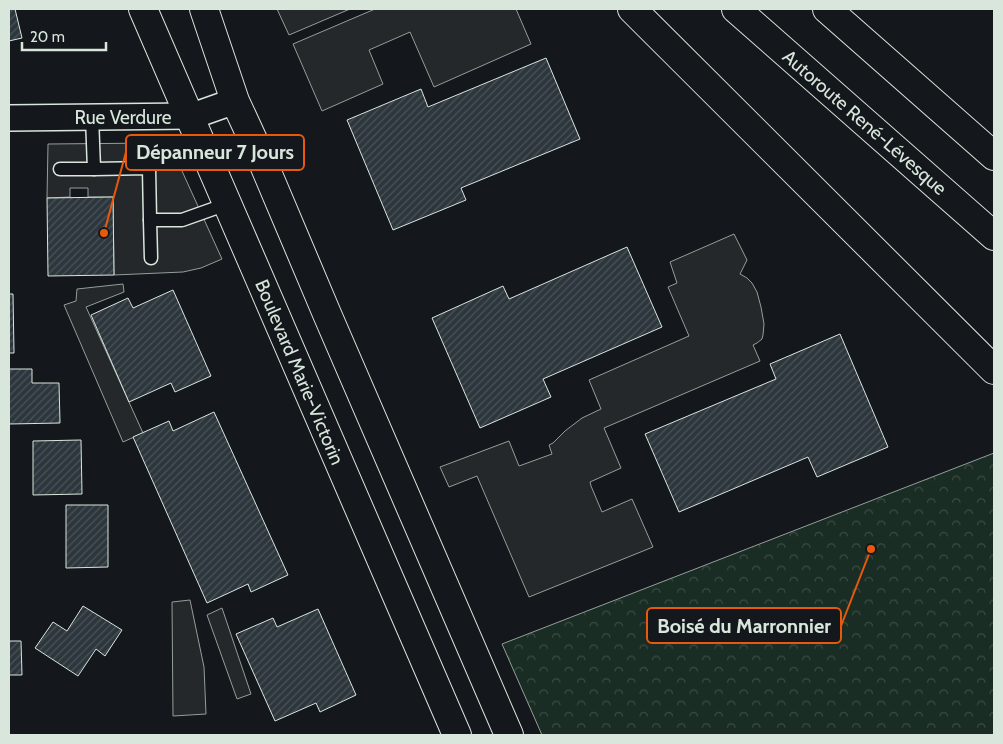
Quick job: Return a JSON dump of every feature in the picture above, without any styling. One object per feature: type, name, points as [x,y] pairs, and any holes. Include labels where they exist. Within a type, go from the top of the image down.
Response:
[{"type":"main road","name":"Boulevard Marie-Victorin","points":[[144,9],[456,735]]},
{"type":"main road","points":[[204,9],[236,101],[509,735]]},
{"type":"main road","points":[[632,9],[994,370]]},
{"type":"main road","name":"Autoroute René-Lévesque","points":[[736,9],[994,236]]},
{"type":"main road","points":[[827,9],[994,156]]},
{"type":"street","name":"Rue Verdure","points":[[9,118],[190,116],[236,101]]},
{"type":"lane","points":[[92,117],[94,168]]},
{"type":"lane","points":[[60,169],[149,168],[151,258]]},
{"type":"lane","points":[[150,220],[182,220],[227,204]]},
{"type":"green space","points":[[994,453],[994,735],[542,735],[502,644]]},
{"type":"shaded area","points":[[277,9],[350,9],[289,35]]},
{"type":"shaded area","points":[[375,9],[516,9],[531,44],[434,87],[410,32],[369,50],[383,84],[322,111],[293,44]]},
{"type":"shaded area","points":[[157,143],[172,149],[222,259],[201,268],[183,272],[114,275],[113,197],[88,197],[88,188],[70,188],[70,197],[47,198],[48,144]]},
{"type":"shaded area","points":[[734,234],[747,260],[740,274],[752,283],[757,292],[761,307],[764,324],[763,335],[762,339],[753,345],[760,361],[604,428],[621,468],[590,482],[591,486],[602,512],[632,499],[653,547],[529,597],[477,476],[449,487],[440,467],[509,441],[519,466],[552,454],[549,445],[582,418],[601,409],[589,380],[689,336],[668,287],[677,283],[670,262]]},
{"type":"shaded area","points":[[123,284],[124,292],[86,307],[143,433],[123,442],[64,305],[76,301],[77,289]]},
{"type":"shaded area","points":[[190,600],[204,667],[206,714],[173,716],[172,602]]},
{"type":"shaded area","points":[[222,608],[251,694],[237,699],[207,615]]},
{"type":"building","points":[[9,9],[15,9],[22,38],[9,41]]},
{"type":"building","points":[[546,58],[580,139],[461,188],[466,200],[393,230],[347,120],[421,89],[428,107]]},
{"type":"building","points":[[113,197],[114,275],[48,276],[47,198]]},
{"type":"building","points":[[627,247],[662,327],[543,379],[551,397],[480,428],[432,318],[503,286],[509,299]]},
{"type":"building","points":[[173,290],[211,376],[175,392],[171,383],[129,402],[91,315],[128,298],[133,308]]},
{"type":"building","points":[[9,294],[13,294],[14,353],[9,353]]},
{"type":"building","points":[[840,334],[888,447],[817,477],[808,457],[679,512],[645,434],[776,379],[770,364]]},
{"type":"building","points":[[9,369],[32,369],[32,383],[59,383],[60,423],[9,424]]},
{"type":"building","points":[[214,412],[288,575],[251,592],[248,584],[207,603],[133,437],[169,421],[173,431]]},
{"type":"building","points":[[81,440],[82,494],[33,495],[33,441]]},
{"type":"building","points":[[66,505],[108,505],[108,567],[66,568]]},
{"type":"building","points":[[83,606],[122,630],[105,656],[96,649],[78,676],[35,648],[53,622],[67,631]]},
{"type":"building","points":[[318,609],[356,695],[320,712],[316,703],[275,721],[236,634],[273,618],[277,627]]},
{"type":"building","points":[[9,641],[21,641],[22,675],[9,675]]},
{"type":"place","name":"Dépanneur 7 Jours","points":[[104,233]]},
{"type":"place","name":"Boisé du Marronnier","points":[[871,549]]}]
